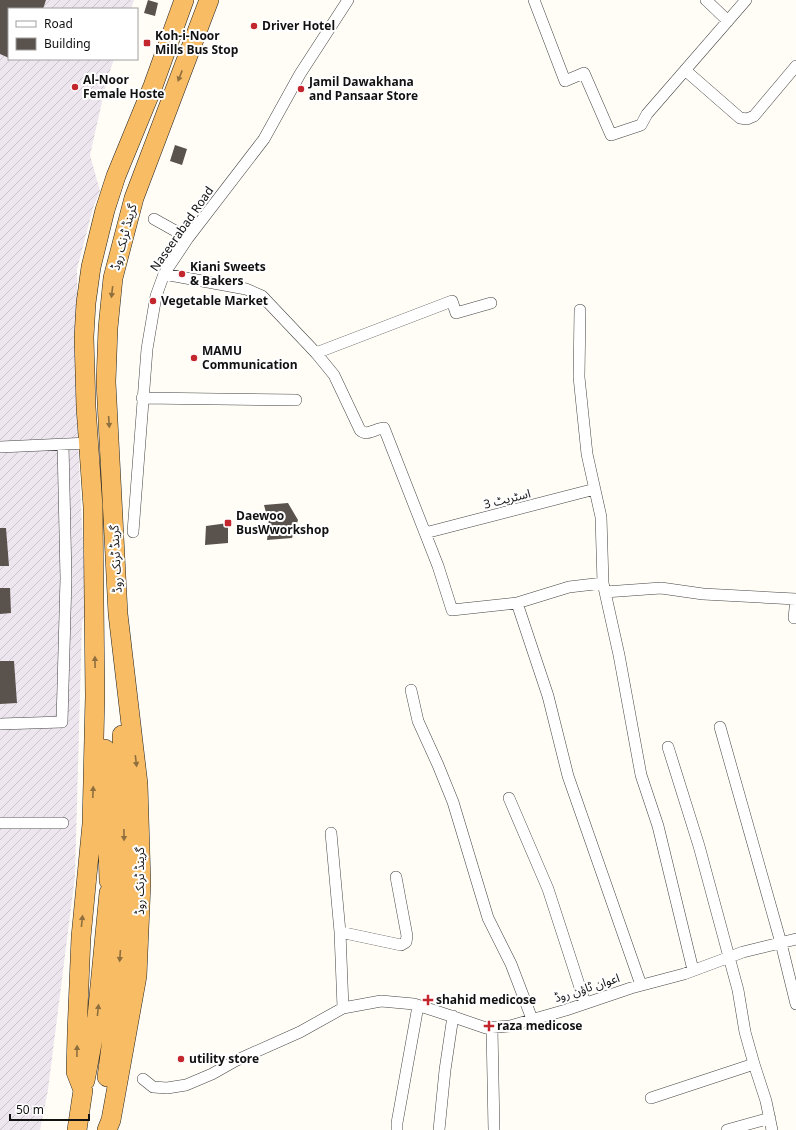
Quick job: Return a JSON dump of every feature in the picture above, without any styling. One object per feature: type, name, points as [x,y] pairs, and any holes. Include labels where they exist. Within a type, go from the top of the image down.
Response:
[{"type":"highway","name":"گرینڈ ٹرنک روڈ","points":[[84,1090],[76,1072],[77,1033],[81,937],[92,824],[95,696],[93,507],[84,337],[86,303],[91,268],[105,210],[116,176],[153,86],[184,0]]},
{"type":"highway","name":"گرینڈ ٹرنک روڈ","points":[[107,1130],[115,1099],[137,976],[141,883],[138,784],[118,614],[106,382],[108,328],[113,278],[134,198],[209,0]]},
{"type":"highway","points":[[95,696],[104,725],[107,778],[109,881],[112,885],[121,885],[125,882],[118,614]]},
{"type":"highway","points":[[77,1130],[97,1017],[109,893],[118,889],[122,890],[125,894],[117,1001],[99,1130]]},
{"type":"street","name":"Naseerabad Road","points":[[133,532],[142,398],[147,349],[156,296],[164,274],[188,238],[264,139],[300,74],[348,0]]},
{"type":"street","points":[[534,0],[565,81],[584,73],[611,135],[641,125],[647,114],[746,0]]},
{"type":"street","points":[[706,0],[728,21]]},
{"type":"street","points":[[685,70],[740,118],[754,116],[794,72]]},
{"type":"street","points":[[154,220],[188,238]]},
{"type":"street","points":[[164,274],[246,289],[262,296],[316,353],[334,375],[360,430],[363,433],[368,433],[384,428],[438,566],[452,610],[517,603],[569,587],[661,588],[703,594],[796,599],[794,618],[796,618]]},
{"type":"street","points":[[316,353],[452,301],[456,313],[491,303]]},
{"type":"street","points":[[580,310],[579,377],[587,454],[601,518],[604,587],[619,655],[641,775],[658,826],[692,970]]},
{"type":"street","points":[[142,398],[296,400]]},
{"type":"street","points":[[0,447],[89,443]]},
{"type":"street","points":[[0,724],[62,722],[66,578],[63,444]]},
{"type":"street","name":"اسٹریٹ 3","points":[[425,533],[595,489]]},
{"type":"street","points":[[517,603],[548,696],[568,776],[642,985]]},
{"type":"street","points":[[412,690],[418,722],[453,802],[488,918],[512,964],[532,1019]]},
{"type":"street","points":[[720,727],[781,943],[796,1004]]},
{"type":"street","points":[[668,746],[699,846],[738,990],[745,1032],[766,1100],[772,1130]]},
{"type":"street","points":[[509,798],[548,889],[585,1003]]},
{"type":"street","points":[[0,823],[63,823]]},
{"type":"street","points":[[331,833],[340,932],[343,1008]]},
{"type":"street","points":[[340,932],[401,945],[406,942],[407,936],[396,877]]},
{"type":"street","name":"اعوان ٹاؤن روڈ","points":[[143,1078],[153,1087],[166,1088],[186,1085],[300,1032],[343,1008],[381,1001],[418,1006],[453,1016],[486,1028],[510,1026],[692,970],[743,952],[796,939]]},
{"type":"street","points":[[397,1130],[418,1006]]},
{"type":"street","points":[[439,1130],[445,1070],[453,1016]]},
{"type":"street","points":[[492,1028],[494,1130]]},
{"type":"street","points":[[651,1098],[754,1064]]},
{"type":"street","points":[[727,1130],[770,1118]]},
{"type":"shaded area","points":[[0,0],[134,0],[131,8],[8,8],[8,60],[114,60],[107,80],[90,155],[100,191],[93,208],[77,269],[77,421],[86,608],[82,623],[75,876],[48,1090],[40,1130],[0,1130]]},
{"type":"building","points":[[0,0],[46,0],[43,8],[8,8],[8,58],[0,54]]},
{"type":"building","points":[[148,0],[158,3],[155,16],[144,13]]},
{"type":"building","points":[[175,145],[187,149],[182,165],[170,161]]},
{"type":"building","points":[[288,503],[298,520],[292,538],[267,540],[269,524],[264,505]]},
{"type":"building","points":[[228,523],[228,543],[205,545],[206,526]]},
{"type":"building","points":[[0,528],[6,528],[9,566],[0,566]]},
{"type":"building","points":[[0,588],[10,588],[11,613],[0,614]]},
{"type":"building","points":[[0,661],[14,661],[17,703],[0,704]]},
{"type":"place","name":"Driver Hotel","points":[[254,26]]},
{"type":"place","name":"Koh-i-Noor Mills Bus Stop","points":[[147,43]]},
{"type":"place","name":"Al-Noor Female Hoste","points":[[75,87]]},
{"type":"place","name":"Jamil Dawakhana and Pansaar Store","points":[[301,89]]},
{"type":"place","name":"Kiani Sweets & Bakers","points":[[182,274]]},
{"type":"place","name":"Vegetable Market","points":[[153,301]]},
{"type":"place","name":"MAMU Communication","points":[[194,358]]},
{"type":"place","name":"Daewoo BusWworkshop","points":[[228,523]]},
{"type":"place","name":"shahid medicose","points":[[428,1000]]},
{"type":"place","name":"raza medicose","points":[[489,1026]]},
{"type":"place","name":"utility store","points":[[181,1059]]}]
